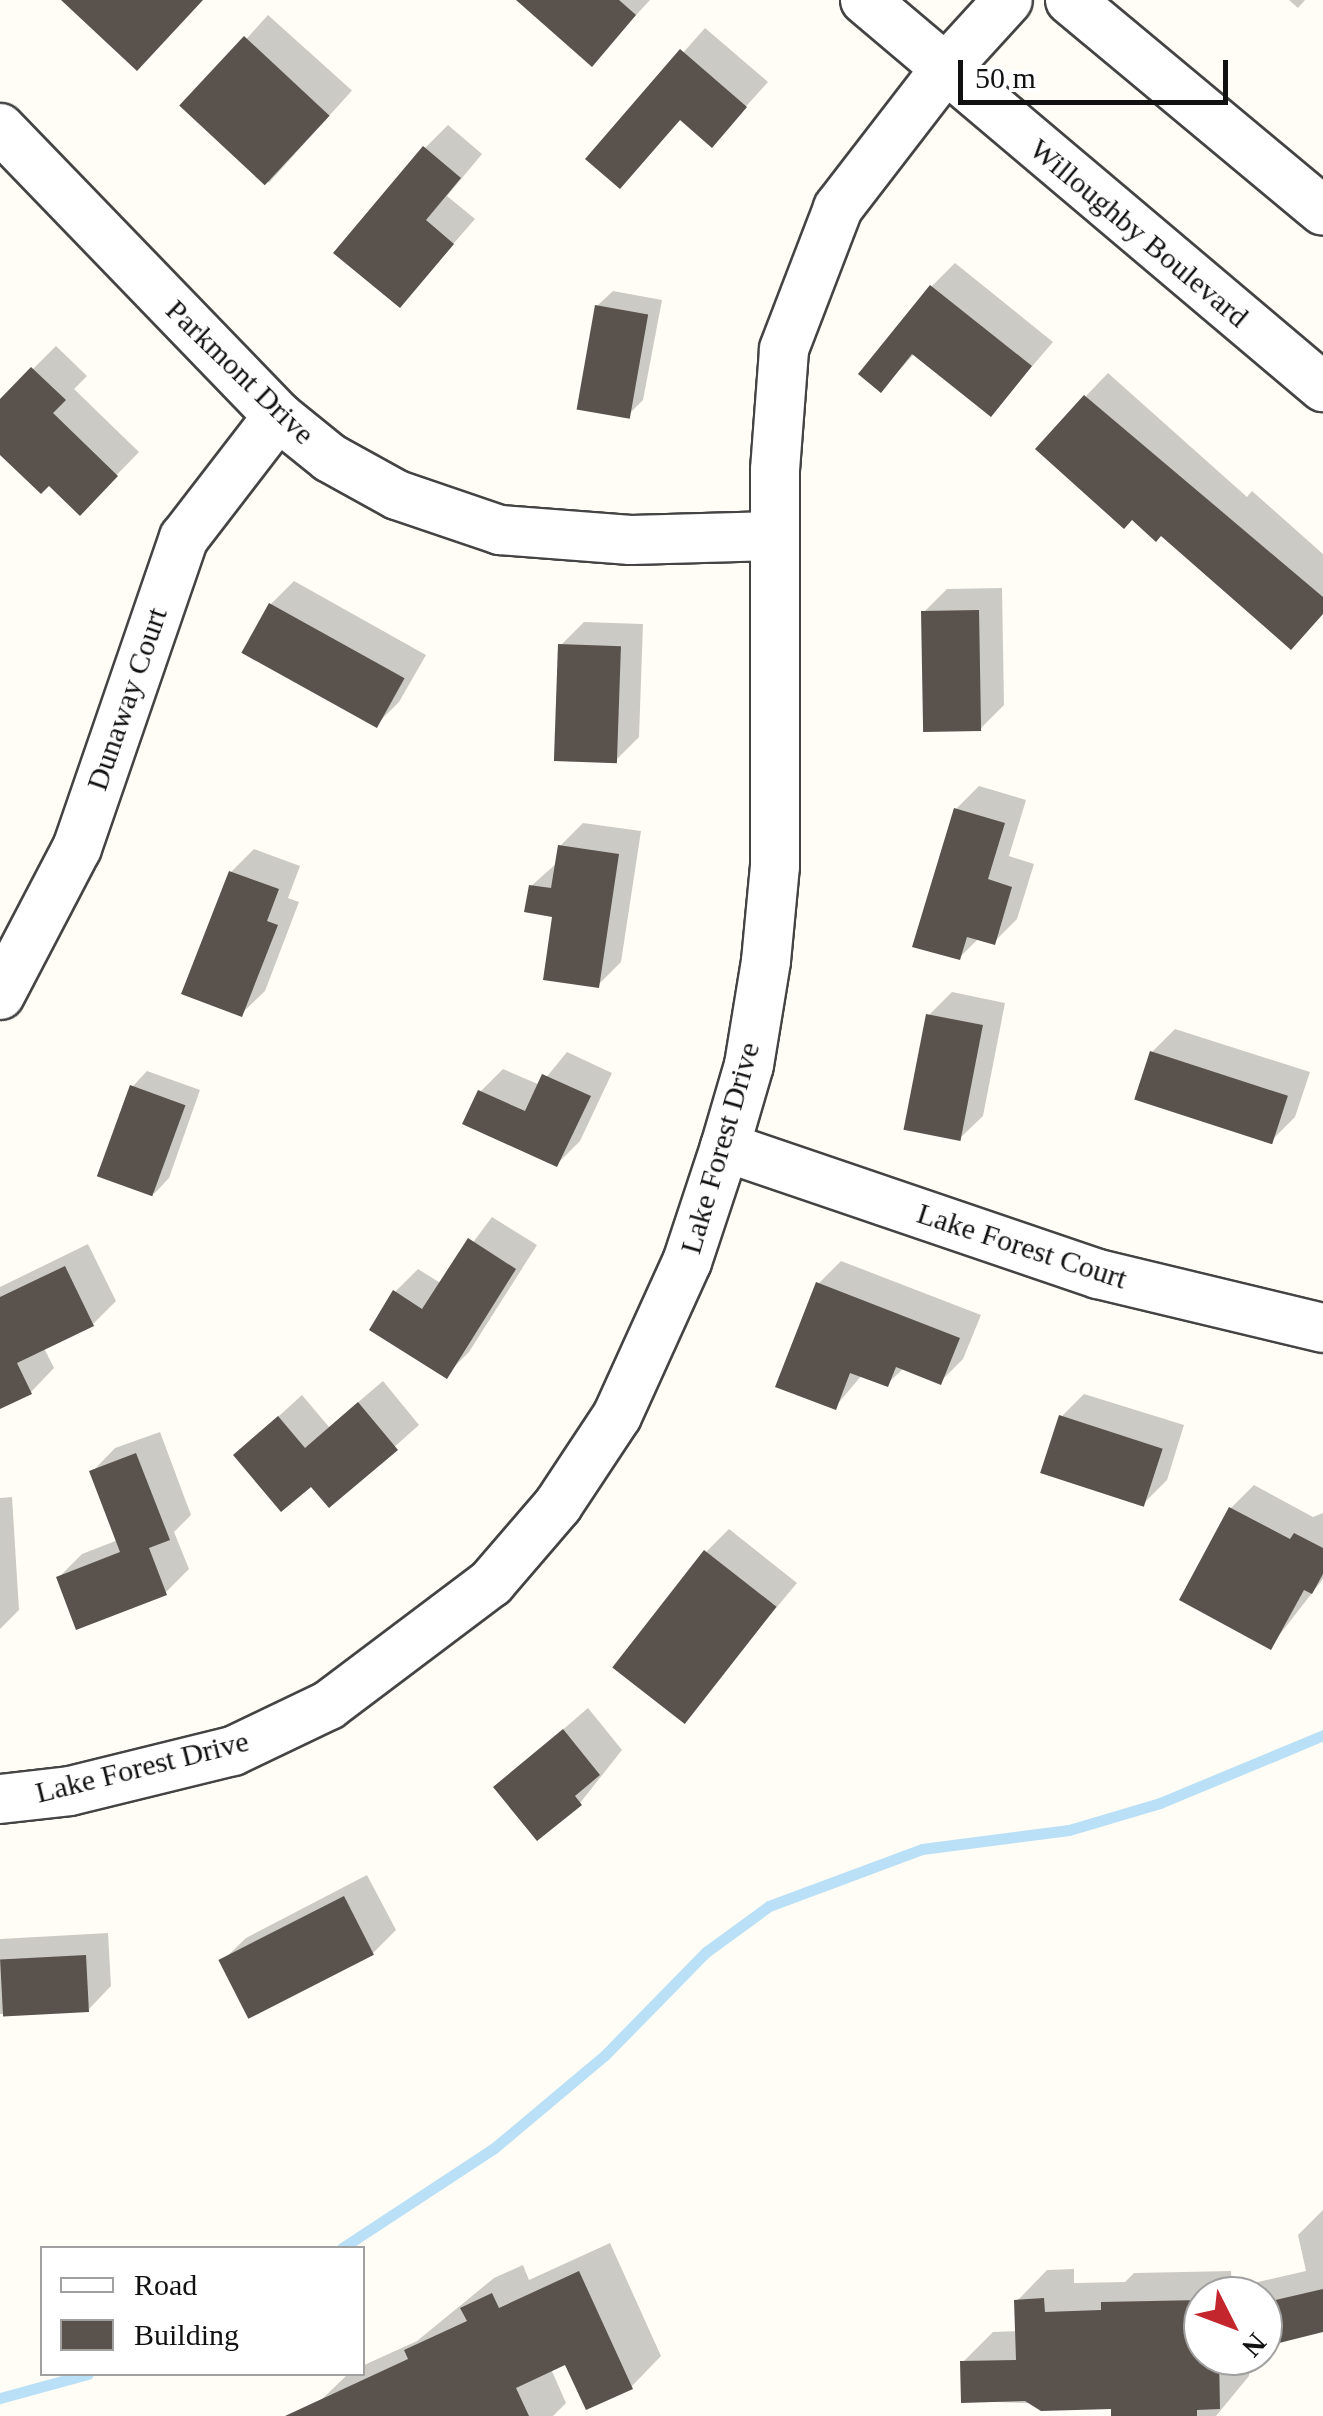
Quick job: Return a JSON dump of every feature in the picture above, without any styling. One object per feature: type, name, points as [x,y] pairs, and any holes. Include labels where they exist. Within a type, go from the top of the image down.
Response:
[{"type":"street","name":"Willoughby Boulevard","points":[[865,0],[1323,387]]},
{"type":"street","name":"Lake Forest Drive","points":[[0,1799],[70,1791],[233,1751],[328,1705],[491,1584],[558,1505],[617,1416],[687,1262],[749,1066],[775,866],[774,536],[784,350],[838,208],[945,69],[1008,0]]},
{"type":"street","points":[[1070,0],[1323,212]]},
{"type":"street","name":"Parkmont Drive","points":[[0,128],[278,416],[330,458],[397,494],[500,530],[631,540],[774,536]]},
{"type":"street","name":"Dunaway Court","points":[[0,996],[77,848],[184,538],[278,416]]},
{"type":"street","name":"Lake Forest Court","points":[[725,1148],[1098,1274],[1323,1328]]},
{"type":"building","points":[[61,0],[203,0],[137,71]]},
{"type":"building","points":[[516,0],[619,0],[636,15],[592,67]]},
{"type":"building","points":[[244,36],[330,116],[265,185],[179,105]]},
{"type":"building","points":[[680,49],[747,107],[712,148],[680,120],[620,189],[585,159]]},
{"type":"building","points":[[423,146],[461,178],[426,220],[454,244],[400,308],[333,253]]},
{"type":"building","points":[[930,285],[1032,366],[991,417],[912,354],[881,393],[858,374]]},
{"type":"building","points":[[595,305],[648,314],[630,419],[577,409]]},
{"type":"building","points":[[31,367],[66,400],[53,413],[118,476],[80,516],[49,486],[41,494],[0,455],[0,399]]},
{"type":"building","points":[[1084,395],[1323,597],[1323,614],[1291,650],[1161,536],[1156,542],[1132,520],[1124,529],[1035,449]]},
{"type":"building","points":[[269,603],[405,678],[377,728],[241,653]]},
{"type":"building","points":[[979,610],[981,731],[923,732],[921,611]]},
{"type":"building","points":[[558,644],[621,646],[617,763],[554,761]]},
{"type":"building","points":[[954,808],[1005,823],[988,879],[1012,887],[995,945],[967,937],[960,960],[912,947]]},
{"type":"building","points":[[558,845],[619,854],[599,988],[543,980],[552,917],[524,912],[529,885],[551,888]]},
{"type":"building","points":[[229,871],[279,889],[267,921],[278,925],[242,1017],[181,994]]},
{"type":"building","points":[[926,1014],[983,1025],[960,1141],[903,1130]]},
{"type":"building","points":[[1150,1051],[1288,1096],[1272,1144],[1134,1100]]},
{"type":"building","points":[[542,1074],[591,1096],[557,1167],[462,1124],[478,1090],[525,1111]]},
{"type":"building","points":[[130,1085],[185,1105],[152,1196],[97,1176]]},
{"type":"building","points":[[468,1238],[516,1269],[447,1379],[369,1330],[393,1290],[422,1309]]},
{"type":"building","points":[[65,1266],[94,1326],[17,1363],[32,1394],[0,1409],[0,1297]]},
{"type":"building","points":[[816,1282],[960,1338],[941,1385],[896,1367],[888,1387],[850,1373],[836,1410],[775,1387]]},
{"type":"building","points":[[358,1402],[398,1450],[329,1508],[311,1487],[281,1512],[233,1455],[278,1416],[305,1448]]},
{"type":"building","points":[[1059,1415],[1163,1449],[1144,1507],[1040,1473]]},
{"type":"building","points":[[136,1453],[170,1540],[149,1548],[167,1595],[76,1630],[56,1577],[120,1552],[89,1471]]},
{"type":"building","points":[[1229,1507],[1290,1539],[1294,1533],[1323,1548],[1323,1574],[1312,1594],[1304,1590],[1271,1650],[1179,1600]]},
{"type":"building","points":[[704,1550],[776,1607],[685,1724],[612,1667]]},
{"type":"building","points":[[563,1729],[600,1775],[575,1796],[582,1805],[537,1841],[493,1787]]},
{"type":"building","points":[[344,1896],[374,1955],[248,2019],[218,1960]]},
{"type":"building","points":[[86,1955],[89,2012],[3,2016],[0,1960]]},
{"type":"building","points":[[579,2271],[633,2389],[586,2410],[565,2365],[516,2388],[529,2416],[285,2416],[408,2359],[404,2350],[467,2321],[460,2308],[492,2293],[499,2308]]},
{"type":"building","points":[[1323,2289],[1323,2332],[1283,2342],[1283,2298]]},
{"type":"building","points":[[1044,2298],[1045,2312],[1101,2310],[1101,2302],[1183,2300],[1183,2376],[1219,2376],[1220,2409],[1197,2410],[1197,2416],[1111,2416],[1111,2409],[1041,2411],[1025,2401],[961,2403],[960,2361],[1016,2360],[1014,2300]]},
{"type":"waterway","points":[[345,2246],[493,2149],[605,2055],[706,1952],[769,1906],[922,1849],[1069,1830],[1160,1803],[1323,1735]]},
{"type":"waterway","points":[[0,2398],[81,2376]]}]
